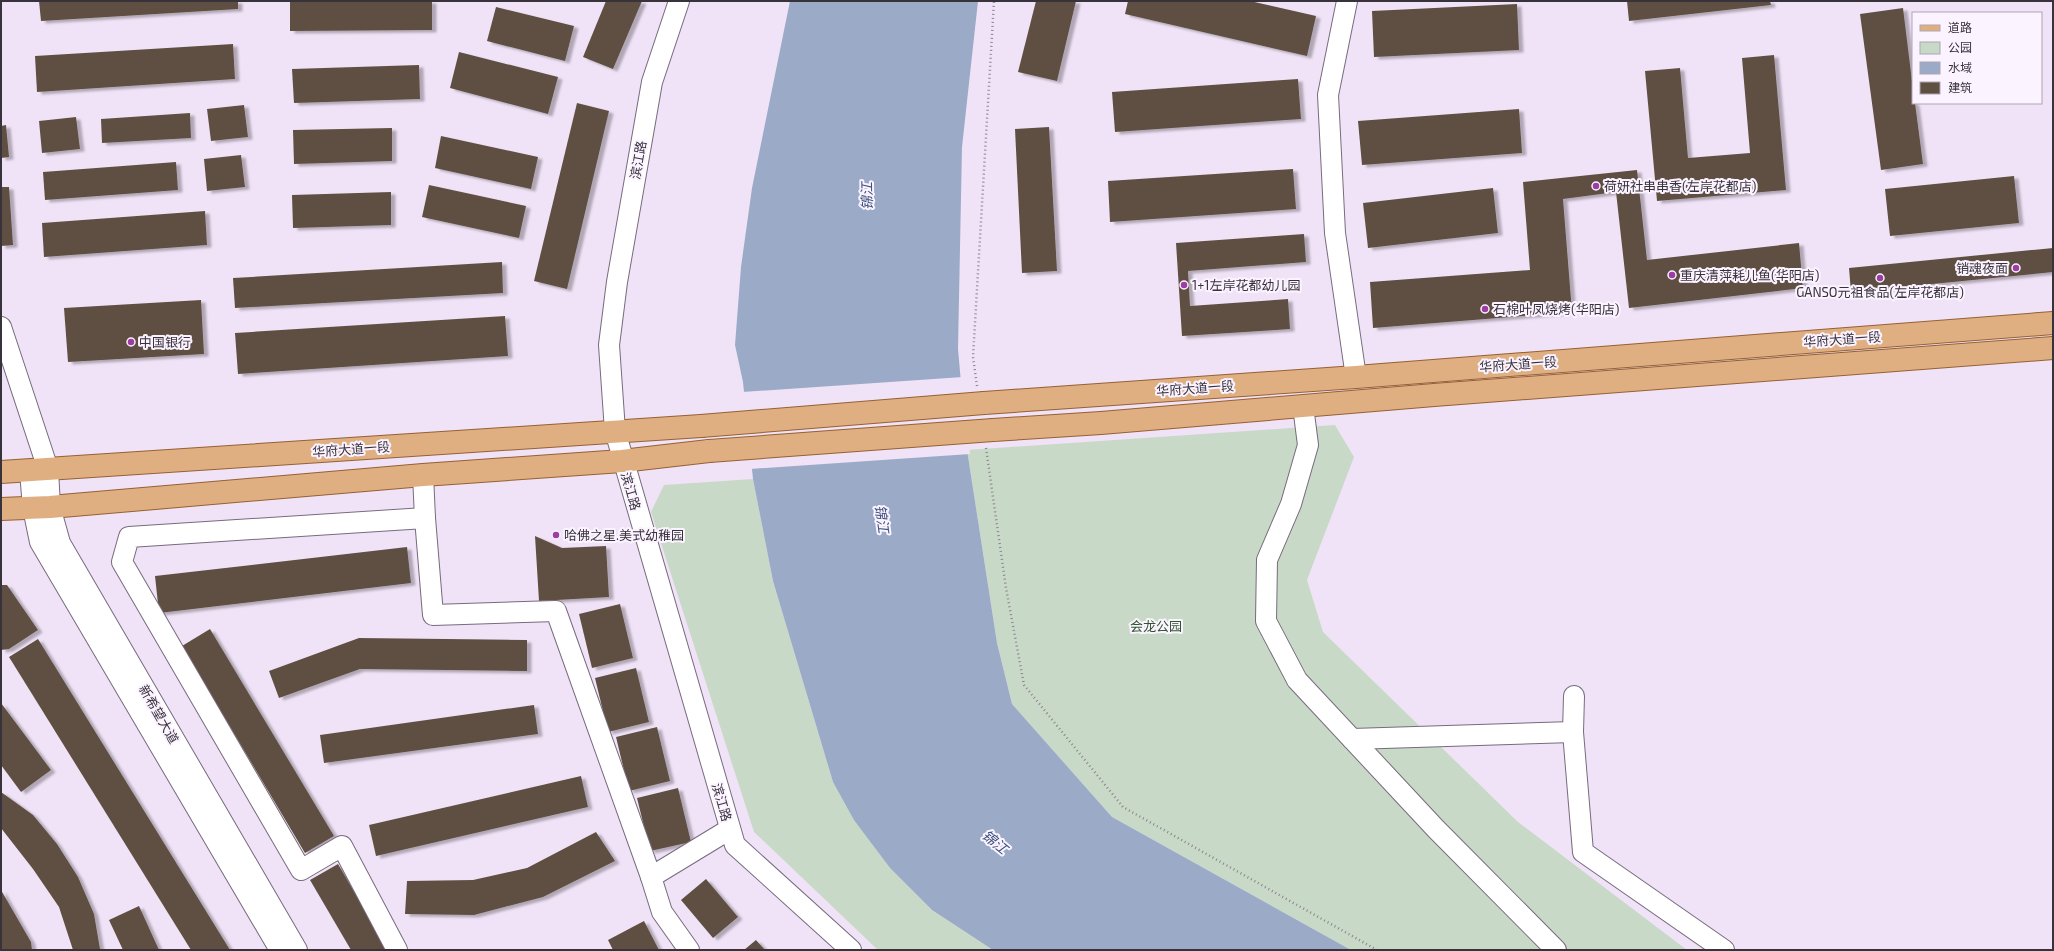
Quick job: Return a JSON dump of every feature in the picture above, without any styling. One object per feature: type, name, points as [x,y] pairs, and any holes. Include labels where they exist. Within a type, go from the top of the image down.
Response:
[{"type":"main road","name":"华府大道一段","points":[[1,472],[701,426],[981,395],[1356,377],[2053,323]]},
{"type":"main road","points":[[1,509],[41,507],[423,475],[622,461],[709,451],[989,436],[1101,423],[1303,406],[2053,348]]},
{"type":"street","name":"滨江路","points":[[679,1],[652,82],[617,282],[609,345],[615,431],[622,461],[735,845],[851,950]]},
{"type":"street","points":[[1347,1],[1328,95],[1335,233],[1356,377]]},
{"type":"street","name":"新希望大道","points":[[1,326],[39,470],[41,507],[60,543],[297,950]]},
{"type":"street","points":[[1303,406],[1308,445],[1291,504],[1267,560],[1266,621],[1297,680],[1436,829],[1556,950]]},
{"type":"street","points":[[423,475],[433,615],[556,611],[651,877],[662,912],[688,950]]},
{"type":"street","points":[[41,507],[40,542],[280,950]]},
{"type":"street","points":[[398,950],[342,846],[301,870],[122,562],[129,537],[425,518]]},
{"type":"street","points":[[1574,696],[1573,732],[1583,852],[1724,950]]},
{"type":"street","points":[[1352,739],[1573,732]]},
{"type":"street","points":[[651,877],[730,829]]},
{"type":"path","points":[[981,395],[973,357],[994,1]]},
{"type":"path","points":[[989,436],[1006,588],[1024,685],[1123,808],[1377,950]]},
{"type":"green space","name":"会龙公园","points":[[1335,425],[1354,457],[1307,580],[1323,632],[1518,822],[1687,950],[1351,950],[1112,817],[1012,704],[997,643],[967,450]]},
{"type":"green space","points":[[753,479],[773,581],[833,782],[855,820],[890,868],[932,910],[993,950],[878,950],[754,832],[651,512],[664,485]]},
{"type":"water","name":"锦江","points":[[790,1],[978,1],[962,147],[958,349],[967,450],[997,643],[1012,704],[1112,817],[1351,950],[993,950],[932,910],[890,868],[854,820],[833,782],[773,581],[753,479],[743,382],[735,345],[741,267],[752,188]]},
{"type":"pier","points":[[963,377],[970,454],[750,469],[742,392]]},
{"type":"building","points":[[39,1],[238,1],[238,9],[41,21]]},
{"type":"building","points":[[290,1],[432,1],[432,30],[290,31]]},
{"type":"building","points":[[606,1],[642,1],[613,69],[583,57]]},
{"type":"building","points":[[1036,1],[1076,1],[1057,81],[1018,72]]},
{"type":"building","points":[[1128,1],[1250,1],[1316,16],[1307,56],[1125,14]]},
{"type":"building","points":[[1627,1],[1770,1],[1771,5],[1629,21]]},
{"type":"building","points":[[1517,4],[1519,50],[1374,57],[1372,11]]},
{"type":"building","points":[[496,7],[574,26],[565,61],[487,41]]},
{"type":"building","points":[[1903,8],[1912,81],[1912,104],[1915,104],[1923,164],[1881,170],[1860,14]]},
{"type":"building","points":[[233,44],[235,79],[37,92],[35,56]]},
{"type":"building","points":[[459,52],[558,77],[548,114],[450,88]]},
{"type":"building","points":[[1774,55],[1786,190],[1657,201],[1645,71],[1680,68],[1688,158],[1750,153],[1742,58]]},
{"type":"building","points":[[419,65],[420,99],[294,103],[292,69]]},
{"type":"building","points":[[1298,79],[1301,119],[1115,132],[1112,92]]},
{"type":"building","points":[[577,103],[609,111],[567,289],[534,281]]},
{"type":"building","points":[[244,105],[248,137],[211,141],[207,109]]},
{"type":"building","points":[[1519,109],[1522,153],[1362,165],[1358,121]]},
{"type":"building","points":[[190,113],[191,138],[102,143],[101,119]]},
{"type":"building","points":[[76,117],[80,149],[42,153],[39,121]]},
{"type":"building","points":[[6,125],[9,157],[1,158],[1,126]]},
{"type":"building","points":[[1049,127],[1057,271],[1022,273],[1015,129]]},
{"type":"building","points":[[392,128],[392,161],[294,164],[293,130]]},
{"type":"building","points":[[441,136],[538,157],[531,189],[435,168]]},
{"type":"building","points":[[241,155],[245,187],[207,191],[204,159]]},
{"type":"building","points":[[176,162],[178,190],[45,200],[43,172]]},
{"type":"building","points":[[1293,169],[1296,209],[1110,222],[1108,181]]},
{"type":"building","points":[[1637,170],[1647,260],[1799,243],[1803,288],[1629,308],[1616,192],[1563,199],[1572,312],[1373,328],[1370,282],[1530,270],[1523,182]]},
{"type":"building","points":[[2014,176],[2019,223],[1890,236],[1885,189]]},
{"type":"building","points":[[429,185],[526,206],[519,238],[422,217]]},
{"type":"building","points":[[1,187],[9,187],[13,245],[1,246]]},
{"type":"building","points":[[1493,188],[1498,233],[1368,248],[1363,203]]},
{"type":"building","points":[[391,192],[391,225],[293,228],[292,195]]},
{"type":"building","points":[[205,211],[207,245],[44,257],[42,223]]},
{"type":"building","name":"1+1左岸花都幼儿园","points":[[1304,234],[1306,262],[1188,271],[1190,306],[1288,299],[1290,329],[1182,336],[1176,243]]},
{"type":"building","points":[[2053,248],[2053,272],[1851,292],[1849,268]]},
{"type":"building","points":[[502,262],[503,293],[235,308],[233,278]]},
{"type":"building","points":[[201,300],[204,354],[68,362],[64,308]]},
{"type":"building","points":[[505,316],[508,356],[238,374],[235,333]]},
{"type":"building","points":[[535,536],[562,548],[606,546],[609,597],[539,601]]},
{"type":"building","points":[[407,547],[411,583],[159,613],[155,576]]},
{"type":"building","points":[[1,585],[7,585],[38,630],[9,649],[1,650]]},
{"type":"building","points":[[620,604],[633,658],[592,668],[579,614]]},
{"type":"building","points":[[210,629],[334,836],[305,853],[182,646]]},
{"type":"building","points":[[359,638],[527,640],[527,671],[360,669],[279,698],[269,671]]},
{"type":"building","points":[[38,639],[230,950],[191,950],[9,657]]},
{"type":"building","points":[[636,668],[649,722],[608,732],[595,678]]},
{"type":"building","points":[[1,703],[51,770],[21,792],[1,765]]},
{"type":"building","points":[[534,705],[538,734],[324,763],[320,735]]},
{"type":"building","points":[[657,727],[670,781],[629,791],[616,737]]},
{"type":"building","points":[[581,776],[588,807],[376,856],[369,825]]},
{"type":"building","points":[[678,788],[691,842],[650,851],[637,798]]},
{"type":"building","points":[[1,792],[33,815],[57,844],[78,877],[94,914],[100,949],[73,950],[59,907],[33,869],[1,828]]},
{"type":"building","points":[[596,832],[615,861],[543,897],[474,915],[405,914],[407,881],[473,880],[527,868]]},
{"type":"building","points":[[338,864],[388,950],[351,950],[310,880]]},
{"type":"building","points":[[706,879],[738,917],[713,938],[681,900]]},
{"type":"building","points":[[1,890],[31,942],[32,950],[1,950]]},
{"type":"building","points":[[139,906],[159,950],[123,950],[109,920]]},
{"type":"building","points":[[644,921],[659,950],[613,950],[608,940]]},
{"type":"building","points":[[756,940],[765,950],[744,950]]},
{"type":"place","name":"荷妍社串串香(左岸花都店)","points":[[1596,186]]},
{"type":"place","name":"销魂夜面","points":[[2016,268]]},
{"type":"place","name":"重庆清萍耗儿鱼(华阳店)","points":[[1672,275]]},
{"type":"place","name":"GANSO元祖食品(左岸花都店)","points":[[1880,278]]},
{"type":"place","name":"1+1左岸花都幼儿园","points":[[1184,285]]},
{"type":"place","name":"石棉叶凤烧烤(华阳店)","points":[[1485,309]]},
{"type":"place","name":"中国银行","points":[[131,342]]},
{"type":"place","name":"哈佛之星.美式幼稚园","points":[[556,535]]}]
